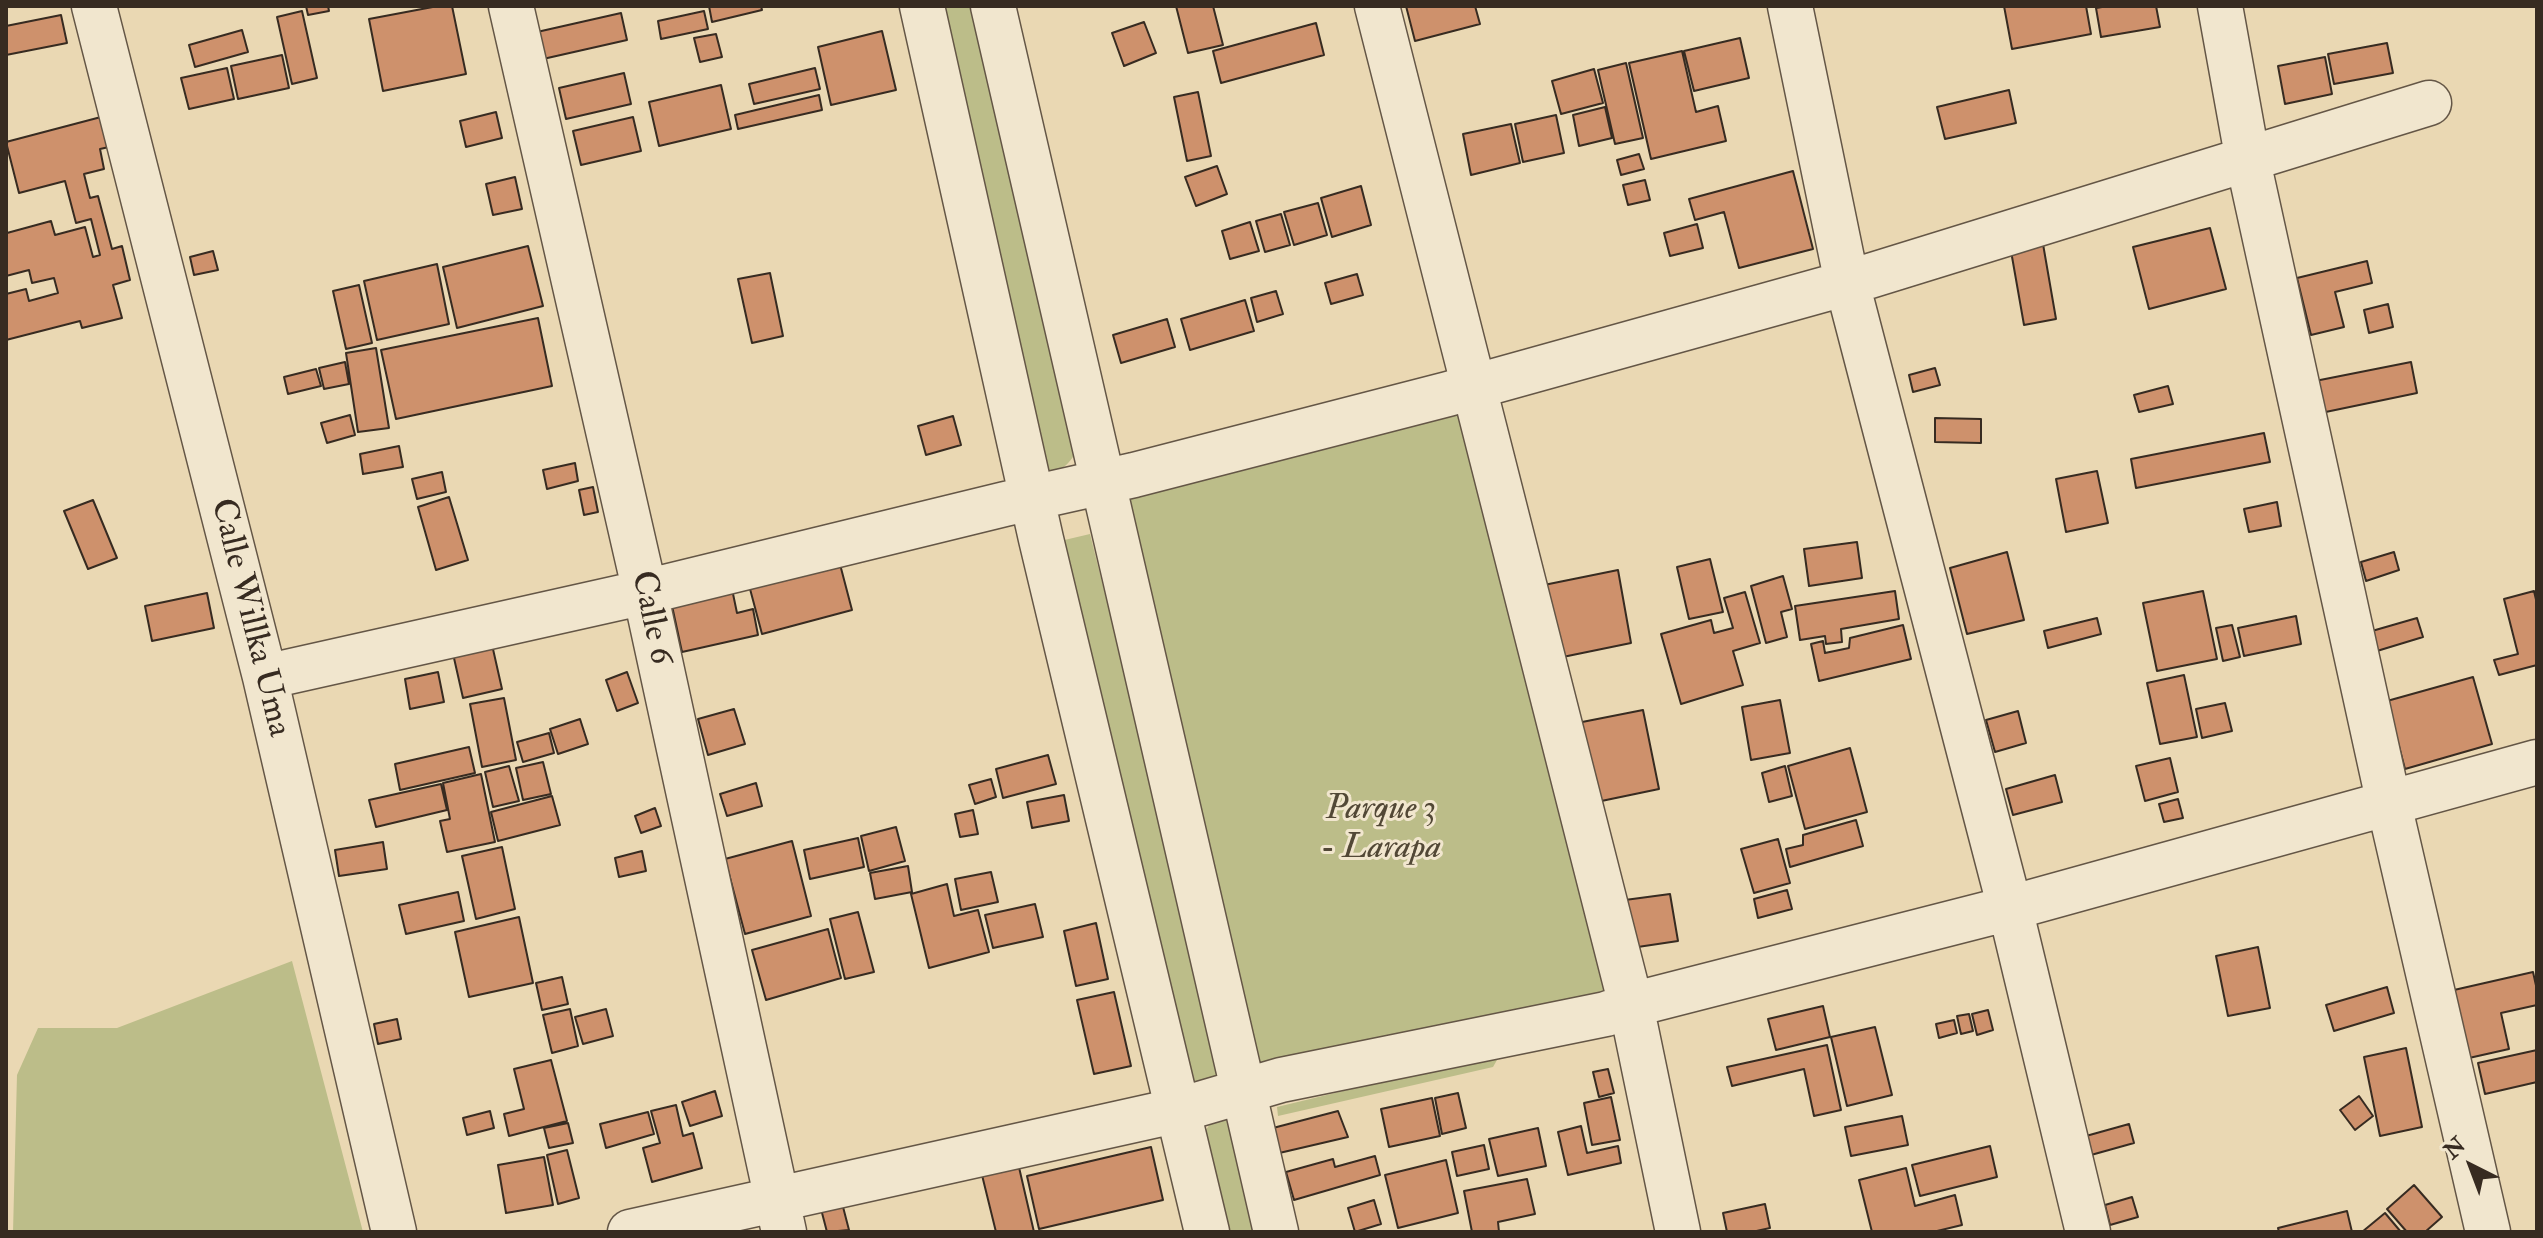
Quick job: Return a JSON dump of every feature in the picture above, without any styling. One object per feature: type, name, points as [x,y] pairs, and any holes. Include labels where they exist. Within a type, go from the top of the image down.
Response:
[{"type":"street","name":"Calle Willka Uma","points":[[94,6],[265,677],[394,1232]]},
{"type":"street","name":"Calle 6","points":[[511,6],[645,592],[780,1216]]},
{"type":"street","points":[[922,6],[1032,499],[1207,1232]]},
{"type":"street","points":[[993,6],[1276,1232]]},
{"type":"street","points":[[1377,6],[1631,1005],[1678,1232]]},
{"type":"street","points":[[1790,6],[1847,283],[2010,908],[2088,1232]]},
{"type":"street","points":[[2220,6],[2248,161],[2389,804],[2488,1232]]},
{"type":"street","points":[[265,677],[645,592],[1104,482],[1474,386],[1847,283],[2429,103]]},
{"type":"street","points":[[630,1232],[780,1216],[1281,1080],[1606,1014],[2010,908],[2537,762]]},
{"type":"green space","points":[[934,6],[972,6],[1073,444],[1073,457],[1060,469],[1042,468]]},
{"type":"green space","name":"Parque 3 - Larapa","points":[[1464,409],[1605,974],[1606,1014],[1247,1078],[1112,501]]},
{"type":"green space","points":[[1090,534],[1225,1074],[1201,1090],[1192,1080],[1056,542]]},
{"type":"green space","points":[[292,961],[363,1232],[13,1232],[17,1075],[38,1028],[117,1028]]},
{"type":"green space","points":[[1492,1055],[1497,1060],[1493,1067],[1278,1116],[1277,1107]]},
{"type":"green space","points":[[1226,1119],[1236,1129],[1261,1232],[1223,1232],[1203,1136],[1212,1123]]},
{"type":"building","points":[[306,6],[328,6],[329,11],[308,15]]},
{"type":"building","points":[[452,6],[466,74],[383,91],[369,19]]},
{"type":"building","points":[[709,6],[761,6],[762,10],[712,22]]},
{"type":"building","points":[[1176,6],[1213,6],[1223,45],[1188,53]]},
{"type":"building","points":[[1406,6],[1475,6],[1480,24],[1415,41]]},
{"type":"building","points":[[2004,6],[2086,6],[2091,34],[2012,49]]},
{"type":"building","points":[[2156,6],[2160,27],[2101,37],[2096,8]]},
{"type":"building","points":[[302,11],[317,78],[292,84],[277,17]]},
{"type":"building","points":[[704,11],[708,29],[661,39],[658,21]]},
{"type":"building","points":[[621,13],[627,40],[543,59],[537,32]]},
{"type":"building","points":[[61,15],[67,43],[6,55],[6,26]]},
{"type":"building","points":[[1144,22],[1156,53],[1124,66],[1112,33]]},
{"type":"building","points":[[1316,23],[1324,55],[1221,83],[1213,51]]},
{"type":"building","points":[[242,30],[248,52],[195,67],[189,45]]},
{"type":"building","points":[[882,31],[896,90],[831,105],[818,47]]},
{"type":"building","points":[[716,34],[722,57],[700,62],[694,38]]},
{"type":"building","points":[[1740,38],[1749,78],[1694,91],[1684,51]]},
{"type":"building","points":[[2387,43],[2393,73],[2334,84],[2328,54]]},
{"type":"building","points":[[1682,51],[1696,112],[1718,106],[1726,141],[1651,159],[1629,63]]},
{"type":"building","points":[[282,55],[289,88],[238,99],[231,66]]},
{"type":"building","points":[[2325,57],[2332,94],[2285,104],[2278,66]]},
{"type":"building","points":[[1626,63],[1643,138],[1615,144],[1598,70]]},
{"type":"building","points":[[227,68],[234,99],[189,109],[181,78]]},
{"type":"building","points":[[815,68],[820,89],[754,104],[749,84]]},
{"type":"building","points":[[1594,69],[1603,103],[1561,114],[1552,81]]},
{"type":"building","points":[[624,73],[631,104],[566,119],[559,88]]},
{"type":"building","points":[[721,85],[731,129],[659,146],[649,102]]},
{"type":"building","points":[[2009,90],[2016,123],[1945,139],[1937,107]]},
{"type":"building","points":[[1198,92],[1211,156],[1187,161],[1174,97]]},
{"type":"building","points":[[819,95],[822,110],[738,129],[735,115]]},
{"type":"building","points":[[1605,107],[1612,138],[1579,146],[1573,115]]},
{"type":"building","points":[[496,112],[502,138],[466,147],[460,121]]},
{"type":"building","points":[[1556,115],[1564,153],[1523,162],[1515,124]]},
{"type":"building","points":[[101,117],[109,147],[100,149],[104,169],[84,174],[90,198],[98,196],[112,249],[122,246],[130,280],[113,285],[122,318],[82,328],[80,321],[6,340],[6,294],[26,289],[29,301],[58,293],[54,278],[32,283],[29,270],[6,276],[6,227],[7,233],[51,221],[55,235],[85,227],[93,257],[100,255],[91,219],[76,223],[65,181],[19,193],[6,142]]},
{"type":"building","points":[[633,117],[641,151],[581,165],[573,131]]},
{"type":"building","points":[[1511,124],[1520,163],[1471,175],[1463,134]]},
{"type":"building","points":[[1639,154],[1644,169],[1621,175],[1617,160]]},
{"type":"building","points":[[1217,166],[1227,194],[1196,206],[1185,177]]},
{"type":"building","points":[[1793,171],[1813,249],[1739,268],[1724,212],[1695,220],[1689,199]]},
{"type":"building","points":[[515,177],[522,209],[493,215],[486,184]]},
{"type":"building","points":[[1645,180],[1650,200],[1628,205],[1623,185]]},
{"type":"building","points":[[1361,186],[1371,225],[1332,237],[1321,198]]},
{"type":"building","points":[[1318,203],[1327,235],[1294,245],[1284,212]]},
{"type":"building","points":[[1281,214],[1290,245],[1265,252],[1256,221]]},
{"type":"building","points":[[1250,222],[1259,251],[1230,259],[1222,231]]},
{"type":"building","points":[[1697,224],[1703,248],[1670,256],[1664,233]]},
{"type":"building","points":[[2210,228],[2226,289],[2149,309],[2133,247]]},
{"type":"building","points":[[2043,244],[2056,319],[2024,325],[2011,251]]},
{"type":"building","points":[[528,246],[543,306],[457,328],[443,267]]},
{"type":"building","points":[[213,251],[218,270],[194,275],[190,257]]},
{"type":"building","points":[[2367,261],[2372,283],[2335,292],[2344,327],[2311,335],[2297,278]]},
{"type":"building","points":[[437,264],[449,324],[377,340],[364,281]]},
{"type":"building","points":[[770,273],[783,336],[752,343],[738,279]]},
{"type":"building","points":[[1357,274],[1363,295],[1331,304],[1325,283]]},
{"type":"building","points":[[359,285],[372,343],[346,349],[333,291]]},
{"type":"building","points":[[1276,291],[1283,314],[1257,322],[1251,298]]},
{"type":"building","points":[[1245,300],[1254,331],[1190,350],[1181,319]]},
{"type":"building","points":[[2388,304],[2393,327],[2369,333],[2364,310]]},
{"type":"building","points":[[538,318],[552,386],[396,419],[381,350]]},
{"type":"building","points":[[1167,319],[1175,347],[1121,363],[1113,335]]},
{"type":"building","points":[[376,348],[389,428],[358,432],[346,353]]},
{"type":"building","points":[[345,362],[349,384],[324,389],[319,368]]},
{"type":"building","points":[[2411,362],[2417,393],[2316,414],[2310,382]]},
{"type":"building","points":[[1935,368],[1940,385],[1913,392],[1909,375]]},
{"type":"building","points":[[316,369],[321,386],[288,394],[284,377]]},
{"type":"building","points":[[2168,386],[2173,404],[2139,412],[2134,395]]},
{"type":"building","points":[[350,415],[355,435],[327,443],[321,423]]},
{"type":"building","points":[[953,416],[961,445],[926,455],[918,426]]},
{"type":"building","points":[[1935,418],[1981,419],[1981,443],[1935,442]]},
{"type":"building","points":[[2264,433],[2270,462],[2136,488],[2131,459]]},
{"type":"building","points":[[399,446],[403,467],[363,474],[360,454]]},
{"type":"building","points":[[575,463],[578,481],[547,489],[543,470]]},
{"type":"building","points":[[2097,471],[2108,523],[2066,532],[2056,479]]},
{"type":"building","points":[[442,472],[446,492],[417,499],[412,479]]},
{"type":"building","points":[[593,487],[598,512],[584,515],[579,490]]},
{"type":"building","points":[[449,497],[468,560],[436,570],[418,507]]},
{"type":"building","points":[[93,500],[117,558],[88,569],[64,511]]},
{"type":"building","points":[[2277,502],[2281,526],[2249,532],[2244,509]]},
{"type":"building","points":[[831,530],[852,610],[762,634],[741,555]]},
{"type":"building","points":[[1857,542],[1862,578],[1809,586],[1804,549]]},
{"type":"building","points":[[2007,552],[2024,620],[1967,634],[1950,568]]},
{"type":"building","points":[[2394,552],[2399,570],[2366,581],[2361,562]]},
{"type":"building","points":[[1710,559],[1723,612],[1689,619],[1677,567]]},
{"type":"building","points":[[727,565],[737,613],[753,609],[758,635],[682,652],[666,578]]},
{"type":"building","points":[[1618,570],[1631,643],[1553,659],[1539,586]]},
{"type":"building","points":[[1783,576],[1792,609],[1781,612],[1787,637],[1766,643],[1751,586]]},
{"type":"building","points":[[1895,591],[1899,619],[1841,629],[1842,642],[1826,644],[1825,636],[1800,640],[1795,606]]},
{"type":"building","points":[[2203,591],[2217,659],[2157,671],[2143,603]]},
{"type":"building","points":[[2534,591],[2537,604],[2537,665],[2499,675],[2494,660],[2518,654],[2504,599]]},
{"type":"building","points":[[1745,592],[1760,643],[1733,651],[1743,685],[1681,704],[1661,634],[1711,620],[1714,633],[1733,628],[1724,598]]},
{"type":"building","points":[[207,593],[214,628],[152,641],[145,606]]},
{"type":"building","points":[[2296,616],[2301,644],[2244,656],[2238,628]]},
{"type":"building","points":[[486,618],[502,689],[463,698],[447,627]]},
{"type":"building","points":[[2097,618],[2101,634],[2048,648],[2044,631]]},
{"type":"building","points":[[2417,618],[2423,637],[2377,651],[2372,631]]},
{"type":"building","points":[[1903,625],[1911,659],[1819,681],[1811,644],[1823,641],[1825,653],[1849,648],[1850,638]]},
{"type":"building","points":[[2232,625],[2240,657],[2223,661],[2216,628]]},
{"type":"building","points":[[438,672],[444,702],[410,709],[405,679]]},
{"type":"building","points":[[627,672],[638,703],[617,711],[606,680]]},
{"type":"building","points":[[2184,675],[2197,737],[2160,744],[2147,683]]},
{"type":"building","points":[[2473,677],[2492,744],[2405,769],[2387,701]]},
{"type":"building","points":[[504,698],[516,760],[482,767],[470,704]]},
{"type":"building","points":[[1780,700],[1790,753],[1751,760],[1742,707]]},
{"type":"building","points":[[2225,703],[2232,731],[2202,738],[2196,709]]},
{"type":"building","points":[[734,709],[745,744],[708,755],[698,719]]},
{"type":"building","points":[[1643,710],[1659,789],[1587,804],[1572,724]]},
{"type":"building","points":[[2018,711],[2026,743],[1995,752],[1986,720]]},
{"type":"building","points":[[580,719],[588,744],[558,754],[550,729]]},
{"type":"building","points":[[549,733],[554,753],[523,762],[517,742]]},
{"type":"building","points":[[469,747],[475,773],[400,790],[395,764]]},
{"type":"building","points":[[1850,748],[1867,812],[1805,829],[1788,766]]},
{"type":"building","points":[[1048,755],[1056,784],[1003,798],[996,769]]},
{"type":"building","points":[[2170,758],[2178,792],[2145,801],[2136,766]]},
{"type":"building","points":[[543,762],[551,794],[523,800],[516,768]]},
{"type":"building","points":[[509,766],[519,801],[493,807],[485,772]]},
{"type":"building","points":[[1785,766],[1792,796],[1769,802],[1762,773]]},
{"type":"building","points":[[481,774],[495,842],[447,852],[440,821],[450,819],[443,783]]},
{"type":"building","points":[[2055,775],[2062,802],[2013,815],[2006,789]]},
{"type":"building","points":[[991,779],[996,797],[975,804],[969,785]]},
{"type":"building","points":[[756,783],[762,806],[727,816],[720,794]]},
{"type":"building","points":[[441,784],[447,810],[376,827],[369,800]]},
{"type":"building","points":[[1064,795],[1069,821],[1032,828],[1027,802]]},
{"type":"building","points":[[552,796],[560,825],[498,841],[491,812]]},
{"type":"building","points":[[2178,799],[2183,818],[2164,822],[2159,804]]},
{"type":"building","points":[[655,808],[661,826],[641,833],[635,816]]},
{"type":"building","points":[[973,810],[978,834],[960,837],[955,814]]},
{"type":"building","points":[[1856,820],[1863,846],[1790,867],[1786,849],[1803,845],[1803,835]]},
{"type":"building","points":[[896,827],[905,861],[869,871],[861,836]]},
{"type":"building","points":[[858,838],[864,867],[810,879],[804,850]]},
{"type":"building","points":[[1778,839],[1790,883],[1754,893],[1741,849]]},
{"type":"building","points":[[792,841],[811,916],[745,934],[725,859]]},
{"type":"building","points":[[383,842],[387,869],[339,876],[335,850]]},
{"type":"building","points":[[502,847],[515,909],[476,919],[462,856]]},
{"type":"building","points":[[642,851],[646,871],[619,877],[615,858]]},
{"type":"building","points":[[908,866],[912,892],[875,899],[870,873]]},
{"type":"building","points":[[991,872],[998,902],[961,910],[955,879]]},
{"type":"building","points":[[947,884],[954,916],[978,910],[989,952],[929,968],[911,894]]},
{"type":"building","points":[[1787,890],[1792,909],[1758,918],[1754,899]]},
{"type":"building","points":[[458,892],[464,921],[406,934],[399,905]]},
{"type":"building","points":[[1670,894],[1678,941],[1631,948],[1625,900]]},
{"type":"building","points":[[1035,904],[1043,937],[993,948],[985,915]]},
{"type":"building","points":[[858,912],[874,972],[845,979],[830,919]]},
{"type":"building","points":[[519,917],[533,983],[469,997],[455,932]]},
{"type":"building","points":[[1096,923],[1108,979],[1076,986],[1064,931]]},
{"type":"building","points":[[828,929],[841,978],[766,1000],[752,950]]},
{"type":"building","points":[[2258,947],[2270,1008],[2228,1016],[2216,956]]},
{"type":"building","points":[[2533,972],[2537,1005],[2501,1013],[2509,1049],[2469,1058],[2454,990]]},
{"type":"building","points":[[562,977],[568,1004],[542,1010],[536,983]]},
{"type":"building","points":[[2387,987],[2394,1013],[2334,1031],[2326,1005]]},
{"type":"building","points":[[1114,992],[1131,1066],[1094,1074],[1077,1000]]},
{"type":"building","points":[[1823,1006],[1830,1037],[1776,1050],[1768,1019]]},
{"type":"building","points":[[570,1009],[578,1046],[552,1053],[543,1015]]},
{"type":"building","points":[[606,1009],[613,1036],[583,1044],[575,1017]]},
{"type":"building","points":[[1988,1010],[1993,1030],[1977,1035],[1972,1014]]},
{"type":"building","points":[[1969,1014],[1973,1031],[1961,1034],[1957,1016]]},
{"type":"building","points":[[397,1019],[401,1039],[378,1044],[374,1024]]},
{"type":"building","points":[[1954,1020],[1957,1033],[1939,1038],[1936,1024]]},
{"type":"building","points":[[1875,1027],[1892,1095],[1847,1106],[1831,1037]]},
{"type":"building","points":[[1827,1045],[1841,1110],[1814,1116],[1804,1069],[1732,1086],[1727,1067]]},
{"type":"building","points":[[2406,1048],[2422,1127],[2380,1136],[2364,1057]]},
{"type":"building","points":[[2537,1050],[2537,1082],[2485,1094],[2478,1063]]},
{"type":"building","points":[[551,1060],[567,1121],[509,1136],[504,1114],[524,1109],[514,1069]]},
{"type":"building","points":[[1608,1069],[1614,1093],[1599,1097],[1593,1072]]},
{"type":"building","points":[[715,1091],[722,1116],[690,1126],[682,1102]]},
{"type":"building","points":[[1458,1093],[1466,1128],[1442,1134],[1435,1098]]},
{"type":"building","points":[[2359,1096],[2373,1116],[2355,1130],[2340,1110]]},
{"type":"building","points":[[1611,1097],[1620,1140],[1592,1145],[1584,1103]]},
{"type":"building","points":[[1432,1098],[1440,1136],[1389,1147],[1381,1109]]},
{"type":"building","points":[[676,1105],[683,1136],[693,1133],[702,1168],[652,1182],[643,1148],[660,1143],[651,1111]]},
{"type":"building","points":[[490,1111],[494,1128],[467,1135],[463,1118]]},
{"type":"building","points":[[1338,1111],[1348,1137],[1275,1154],[1273,1128]]},
{"type":"building","points":[[648,1112],[654,1134],[606,1148],[600,1124]]},
{"type":"building","points":[[1902,1116],[1908,1145],[1851,1156],[1845,1127]]},
{"type":"building","points":[[568,1123],[573,1143],[549,1148],[544,1128]]},
{"type":"building","points":[[2129,1124],[2134,1143],[2091,1155],[2086,1136]]},
{"type":"building","points":[[1581,1126],[1587,1153],[1618,1146],[1621,1163],[1568,1175],[1558,1132]]},
{"type":"building","points":[[1538,1128],[1546,1166],[1498,1176],[1489,1139]]},
{"type":"building","points":[[1484,1145],[1489,1169],[1457,1176],[1452,1152]]},
{"type":"building","points":[[1990,1146],[1997,1177],[1920,1196],[1912,1165]]},
{"type":"building","points":[[1151,1147],[1163,1200],[1039,1229],[1027,1176]]},
{"type":"building","points":[[567,1150],[579,1198],[558,1204],[547,1155]]},
{"type":"building","points":[[1375,1156],[1380,1175],[1294,1200],[1286,1172],[1333,1159],[1335,1167]]},
{"type":"building","points":[[544,1157],[553,1205],[506,1213],[498,1165]]},
{"type":"building","points":[[1446,1160],[1458,1213],[1398,1228],[1385,1175]]},
{"type":"building","points":[[1018,1163],[1034,1232],[996,1232],[981,1171]]},
{"type":"building","points":[[1906,1168],[1915,1206],[1955,1195],[1962,1225],[1933,1232],[1872,1232],[1859,1180]]},
{"type":"building","points":[[1527,1179],[1535,1214],[1498,1222],[1499,1232],[1472,1232],[1464,1191]]},
{"type":"building","points":[[2414,1185],[2442,1217],[2425,1232],[2407,1232],[2387,1209]]},
{"type":"building","points":[[2132,1197],[2138,1217],[2110,1225],[2105,1205]]},
{"type":"building","points":[[1374,1200],[1381,1224],[1355,1232],[1348,1208]]},
{"type":"building","points":[[842,1203],[849,1230],[827,1232],[821,1209]]},
{"type":"building","points":[[1765,1204],[1770,1228],[1727,1232],[1723,1213]]},
{"type":"building","points":[[2347,1211],[2352,1232],[2279,1232],[2278,1228]]},
{"type":"building","points":[[2385,1213],[2401,1232],[2362,1232]]}]
